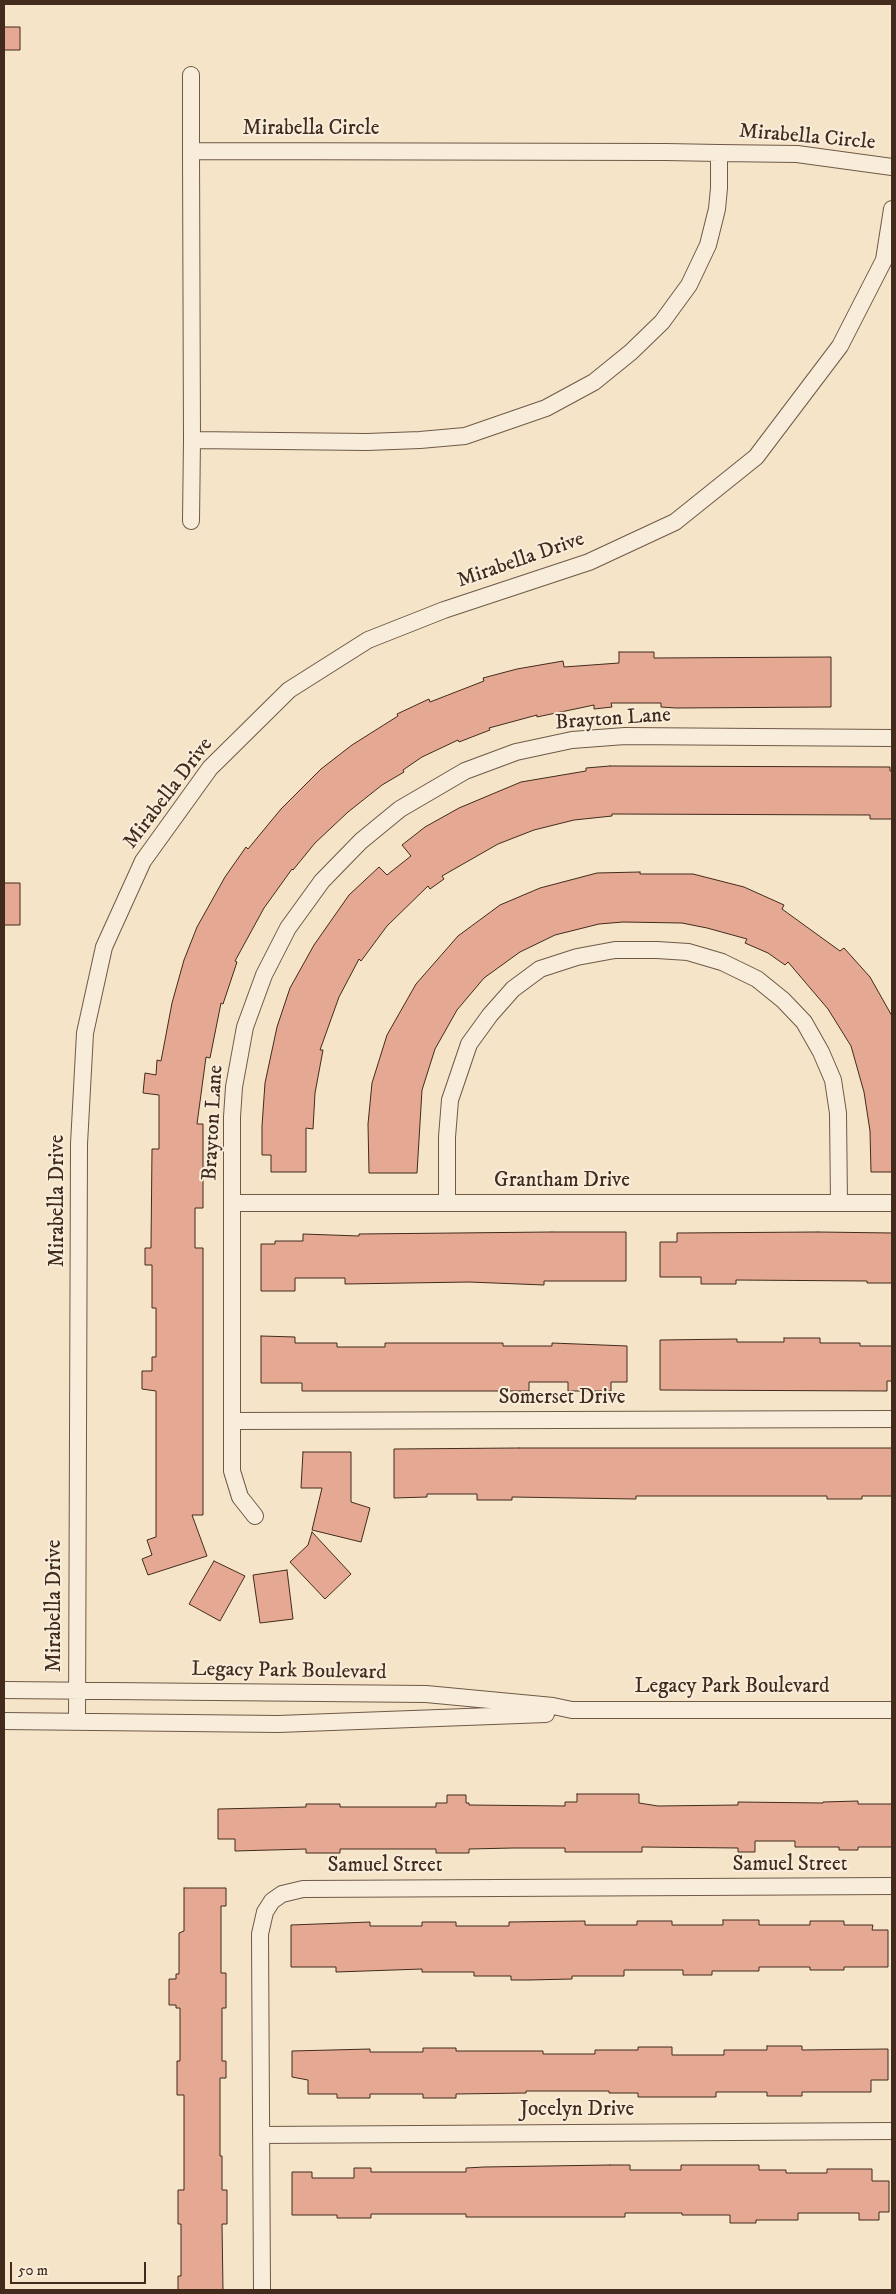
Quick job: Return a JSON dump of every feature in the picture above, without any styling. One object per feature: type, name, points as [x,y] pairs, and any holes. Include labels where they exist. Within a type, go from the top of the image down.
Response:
[{"type":"street","points":[[191,75],[191,521]]},
{"type":"street","name":"Mirabella Circle","points":[[191,151],[797,154],[892,167]]},
{"type":"street","name":"Mirabella Circle","points":[[192,440],[367,442],[465,436],[546,408],[594,382],[631,352],[662,322],[690,285],[708,244],[717,209],[719,153]]},
{"type":"street","name":"Mirabella Drive","points":[[76,1722],[79,1144],[85,1033],[104,947],[143,861],[210,768],[289,690],[368,640],[444,610],[589,562],[675,522],[756,456],[840,346],[884,260],[892,209]]},
{"type":"street","name":"Brayton Lane","points":[[255,1516],[244,1502],[235,1485],[232,1471],[232,1117],[234,1087],[245,1027],[264,975],[288,928],[322,881],[361,841],[400,810],[465,771],[516,752],[572,740],[625,736],[892,738]]},
{"type":"street","points":[[447,1203],[447,1137],[450,1100],[469,1044],[490,1015],[513,989],[540,969],[577,957],[606,952],[657,950],[688,952],[722,962],[748,974],[783,1000],[804,1022],[821,1052],[833,1080],[838,1113],[839,1203]]},
{"type":"street","name":"Grantham Drive","points":[[232,1203],[892,1203]]},
{"type":"street","name":"Somerset Drive","points":[[232,1421],[892,1419]]},
{"type":"street","name":"Legacy Park Boulevard","points":[[4,1690],[426,1694],[553,1706],[572,1710],[892,1710]]},
{"type":"street","name":"Legacy Park Boulevard","points":[[4,1721],[278,1724],[553,1714],[572,1710]]},
{"type":"street","name":"Samuel Street","points":[[262,2290],[261,1922],[272,1901],[282,1894],[303,1889],[892,1886]]},
{"type":"street","name":"Jocelyn Drive","points":[[261,2135],[892,2130]]},
{"type":"building","points":[[4,27],[20,27],[20,50],[4,50]]},
{"type":"building","points":[[619,652],[654,652],[654,658],[831,657],[831,707],[676,708],[661,707],[661,703],[611,703],[612,707],[594,709],[594,705],[537,717],[537,715],[489,728],[490,730],[459,742],[458,740],[422,757],[403,770],[404,772],[382,785],[348,812],[315,843],[292,869],[264,908],[235,961],[237,962],[223,1004],[221,1003],[210,1058],[206,1057],[197,1124],[203,1124],[203,1208],[195,1208],[195,1248],[203,1248],[203,1515],[192,1515],[207,1556],[148,1575],[142,1559],[152,1555],[147,1540],[156,1537],[156,1391],[142,1389],[142,1371],[152,1371],[152,1357],[156,1357],[156,1308],[152,1308],[152,1265],[145,1265],[145,1248],[151,1248],[152,1149],[159,1149],[159,1095],[143,1093],[145,1073],[156,1075],[157,1060],[161,1061],[172,1003],[184,960],[197,927],[225,877],[246,847],[248,849],[281,809],[321,769],[352,745],[398,716],[397,714],[429,699],[430,702],[484,681],[483,678],[517,669],[563,661],[564,667],[619,663]]},
{"type":"building","points":[[610,766],[890,767],[890,771],[892,771],[892,819],[870,819],[870,815],[612,814],[612,816],[574,820],[534,830],[498,844],[442,876],[444,879],[430,889],[428,886],[387,926],[361,961],[359,959],[339,997],[320,1050],[323,1050],[315,1093],[313,1129],[306,1128],[306,1172],[271,1172],[271,1155],[262,1155],[262,1126],[265,1083],[277,1027],[290,988],[314,945],[349,895],[379,867],[387,875],[411,856],[402,845],[425,827],[459,808],[521,782],[586,771],[586,768]]},
{"type":"building","points":[[640,872],[640,874],[693,874],[744,887],[784,905],[782,909],[840,951],[844,948],[870,977],[892,1016],[892,1172],[871,1172],[870,1131],[864,1092],[851,1046],[828,1009],[788,962],[785,965],[768,953],[745,943],[747,939],[707,928],[682,923],[623,922],[599,924],[555,935],[520,952],[484,978],[457,1010],[435,1049],[422,1090],[417,1173],[369,1173],[368,1124],[372,1083],[387,1035],[416,984],[458,936],[500,905],[540,888],[597,873]]},
{"type":"building","points":[[4,883],[20,883],[20,925],[4,925]]},
{"type":"building","points":[[626,1232],[626,1281],[544,1281],[544,1285],[469,1282],[345,1284],[345,1278],[295,1278],[295,1291],[261,1291],[261,1244],[275,1244],[275,1241],[303,1241],[303,1234],[359,1236],[359,1234]]},
{"type":"building","points":[[677,1233],[892,1233],[892,1283],[867,1283],[867,1281],[736,1280],[736,1284],[701,1284],[701,1277],[660,1277],[660,1242],[677,1242]]},
{"type":"building","points":[[261,1336],[295,1337],[295,1343],[337,1343],[337,1347],[385,1347],[385,1343],[503,1343],[503,1346],[552,1346],[552,1343],[627,1346],[627,1382],[611,1382],[611,1391],[568,1391],[568,1382],[529,1382],[529,1391],[302,1391],[302,1383],[261,1383]]},
{"type":"building","points":[[784,1338],[820,1338],[820,1343],[860,1343],[860,1346],[892,1346],[892,1381],[887,1381],[887,1391],[660,1390],[660,1340],[737,1339],[737,1342],[784,1342]]},
{"type":"building","points":[[892,1448],[892,1496],[862,1496],[862,1499],[827,1499],[827,1496],[636,1496],[636,1499],[512,1497],[512,1500],[477,1500],[477,1494],[427,1494],[427,1497],[394,1498],[394,1449]]},
{"type":"building","points":[[303,1452],[351,1452],[351,1502],[370,1508],[361,1542],[312,1530],[322,1488],[301,1488]]},
{"type":"building","points":[[312,1532],[351,1574],[325,1599],[290,1562],[308,1545]]},
{"type":"building","points":[[214,1561],[245,1576],[220,1621],[189,1604]]},
{"type":"building","points":[[287,1570],[293,1619],[260,1623],[253,1575]]},
{"type":"building","points":[[577,1794],[639,1794],[639,1803],[658,1806],[738,1805],[738,1802],[823,1803],[858,1801],[858,1804],[892,1804],[892,1847],[858,1847],[858,1850],[839,1850],[839,1847],[795,1847],[795,1841],[755,1841],[755,1852],[738,1852],[738,1848],[642,1847],[642,1852],[565,1852],[565,1848],[513,1848],[469,1849],[469,1853],[436,1853],[436,1849],[340,1849],[340,1853],[306,1853],[306,1849],[235,1851],[235,1839],[218,1839],[218,1809],[306,1807],[306,1804],[340,1804],[340,1807],[436,1807],[436,1803],[447,1803],[447,1795],[466,1795],[466,1803],[469,1803],[469,1805],[565,1806],[565,1802],[577,1802]]},
{"type":"building","points":[[184,1888],[226,1888],[226,1906],[221,1906],[221,1973],[226,1973],[226,2008],[222,2008],[222,2061],[226,2061],[226,2078],[220,2078],[222,2190],[227,2190],[227,2224],[222,2224],[223,2290],[178,2290],[178,2276],[181,2276],[181,2224],[178,2224],[178,2190],[184,2190],[184,2095],[177,2095],[177,2061],[180,2061],[180,2008],[176,2008],[176,2005],[169,2005],[169,1979],[176,1979],[176,1974],[179,1974],[179,1933],[184,1931]]},
{"type":"building","points":[[723,1920],[759,1920],[759,1925],[810,1925],[810,1921],[844,1921],[844,1925],[873,1925],[872,1930],[888,1930],[888,1967],[844,1967],[844,1970],[810,1970],[810,1967],[759,1967],[759,1971],[712,1971],[712,1975],[683,1975],[683,1970],[624,1970],[624,1976],[572,1976],[572,1979],[511,1980],[511,1976],[474,1976],[474,1972],[422,1972],[422,1969],[336,1972],[336,1967],[291,1967],[291,1925],[370,1922],[370,1926],[422,1926],[422,1922],[456,1922],[456,1926],[509,1926],[509,1922],[585,1921],[585,1925],[637,1925],[637,1921],[672,1921],[672,1925],[723,1925]]},
{"type":"building","points":[[767,2046],[802,2046],[802,2050],[888,2049],[888,2080],[871,2080],[871,2092],[802,2092],[802,2096],[767,2096],[767,2092],[716,2092],[716,2097],[638,2097],[638,2093],[609,2093],[609,2091],[526,2091],[526,2093],[456,2094],[456,2098],[423,2098],[423,2094],[370,2094],[370,2098],[337,2098],[337,2094],[308,2094],[308,2080],[292,2077],[292,2051],[370,2049],[370,2052],[423,2052],[423,2048],[456,2048],[456,2051],[543,2051],[543,2054],[595,2054],[595,2050],[638,2050],[638,2047],[672,2047],[672,2055],[724,2055],[724,2050],[767,2050]]},
{"type":"building","points":[[630,2165],[630,2170],[681,2170],[681,2165],[759,2165],[759,2170],[786,2170],[786,2173],[827,2173],[827,2169],[872,2169],[872,2181],[889,2181],[889,2212],[879,2212],[879,2220],[859,2220],[859,2213],[798,2213],[798,2220],[756,2220],[756,2223],[730,2223],[730,2215],[682,2215],[682,2213],[625,2213],[625,2217],[466,2217],[466,2214],[371,2214],[371,2218],[337,2218],[337,2215],[292,2215],[292,2172],[312,2172],[312,2178],[354,2178],[354,2168],[371,2168],[371,2172],[466,2172],[466,2168],[484,2167]]}]
